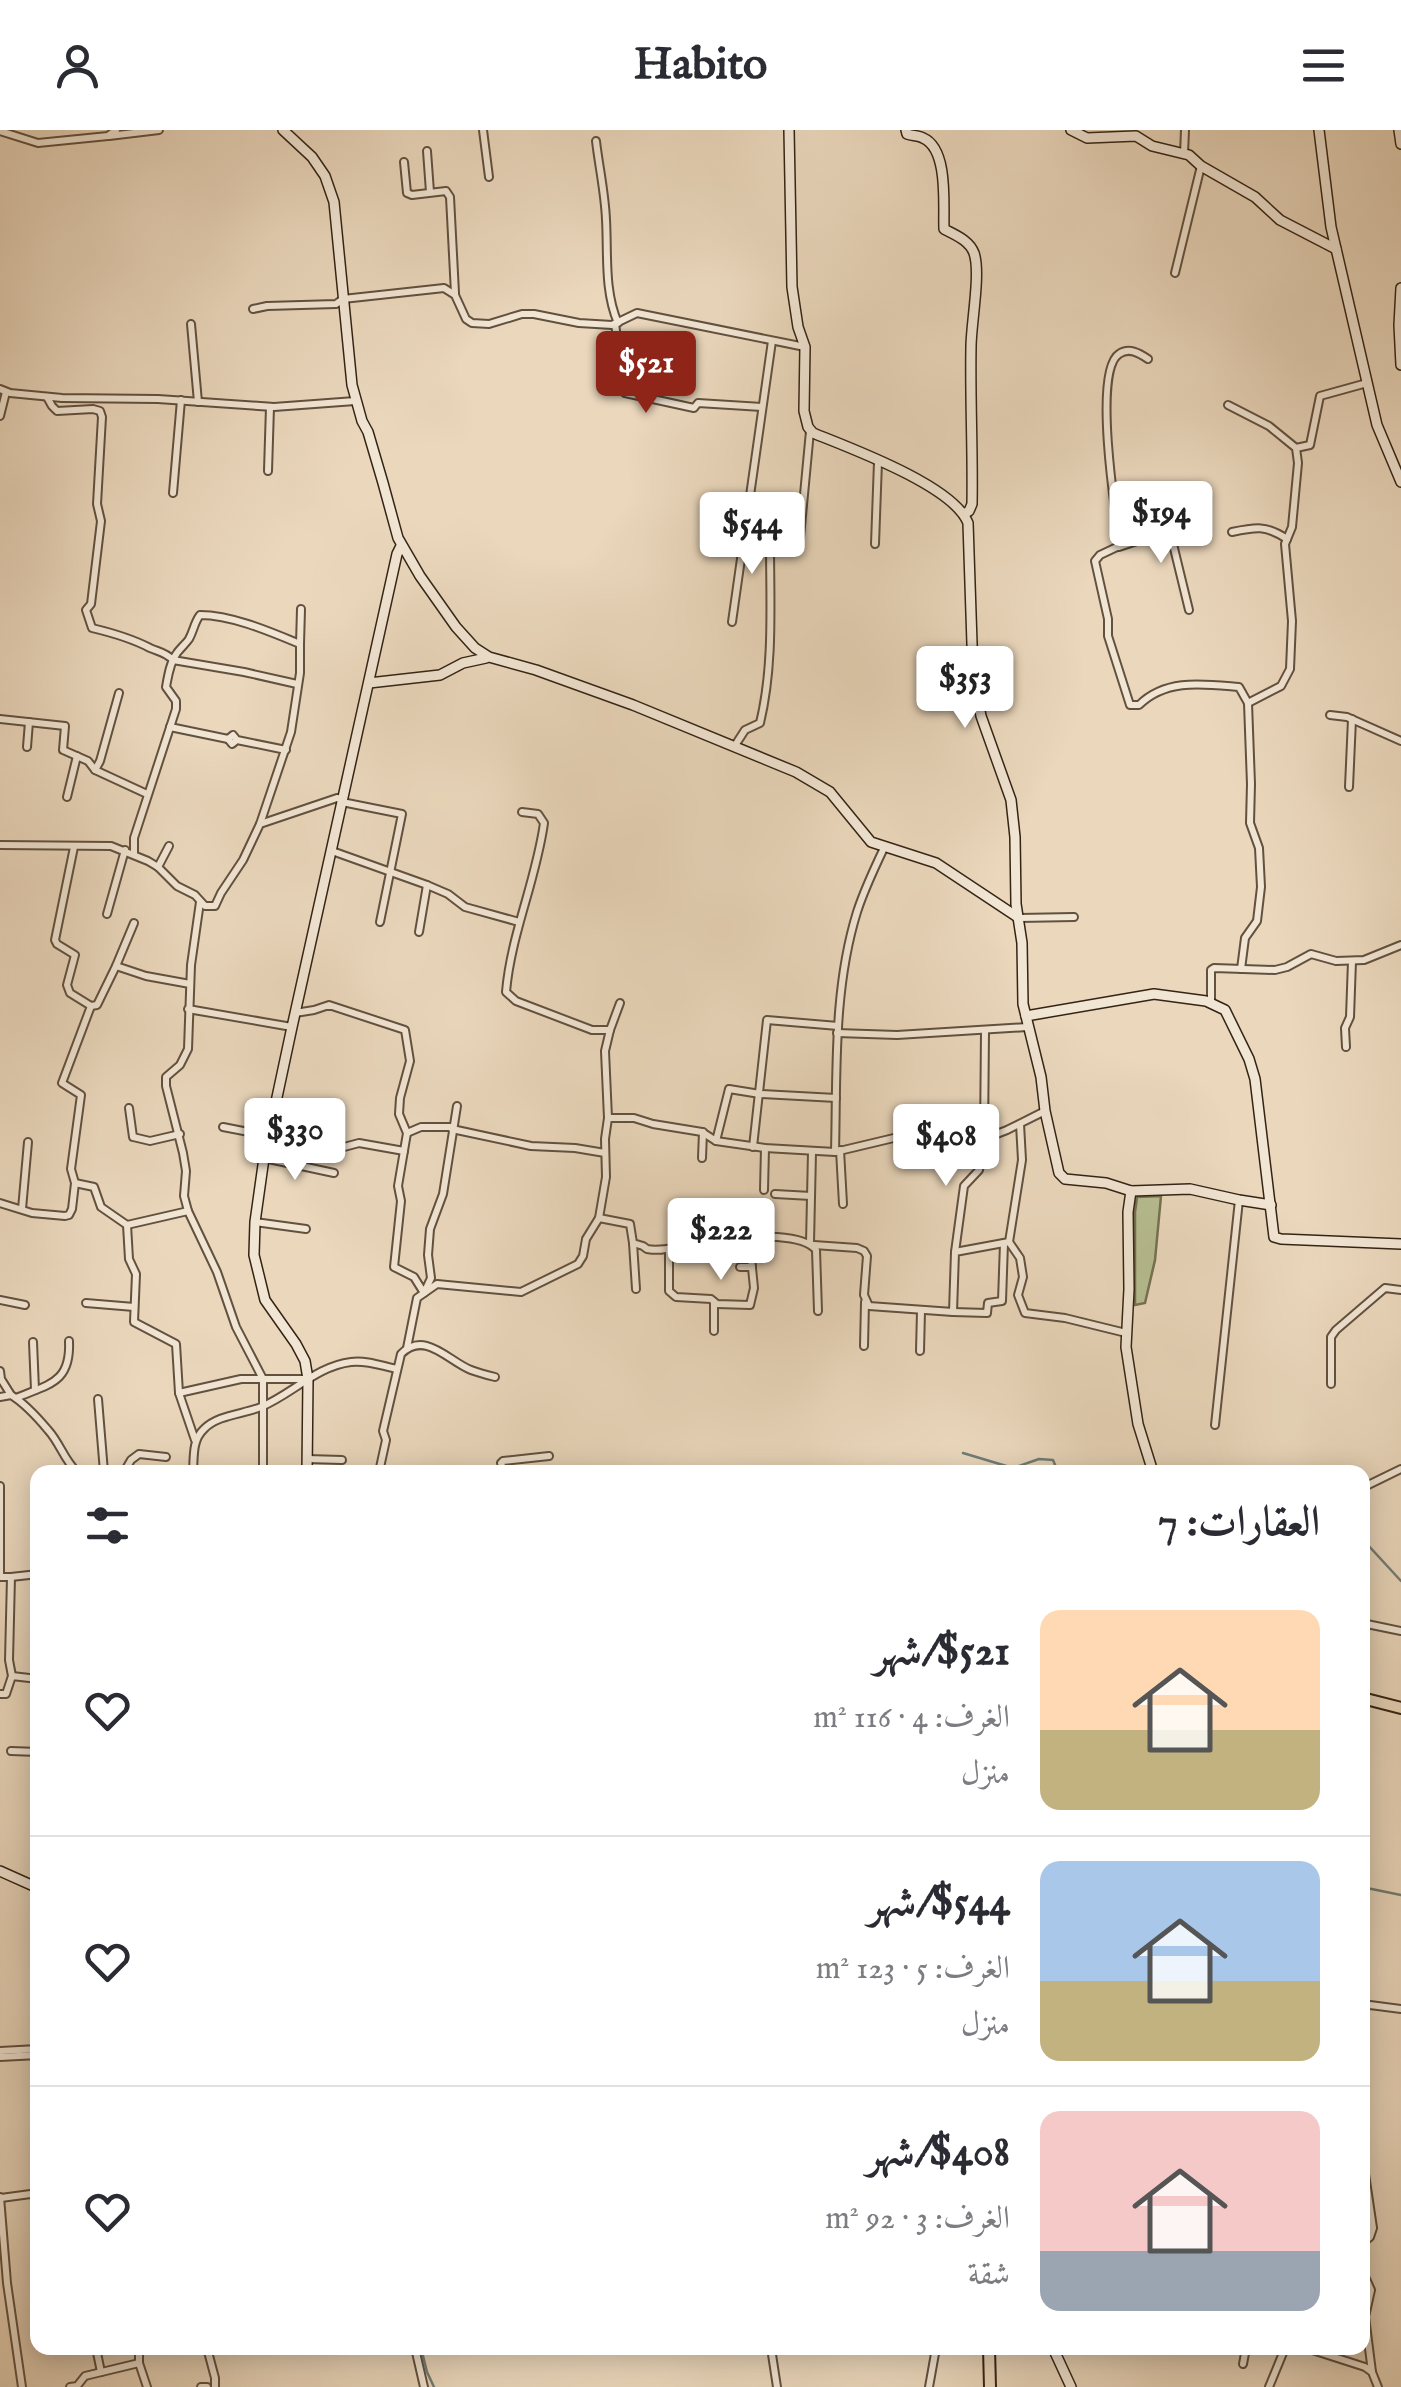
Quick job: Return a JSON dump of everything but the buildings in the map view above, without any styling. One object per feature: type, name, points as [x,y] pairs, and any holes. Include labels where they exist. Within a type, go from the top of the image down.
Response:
[{"type":"main road","points":[[1370,1700],[1401,1708]]},
{"type":"main road","points":[[989,2355],[990,2387]]},
{"type":"street","points":[[108,136],[116,130]]},
{"type":"street","points":[[0,131],[38,144],[158,130]]},
{"type":"street","points":[[283,130],[312,157],[325,176],[334,202],[356,400],[401,546],[456,626],[488,658]]},
{"type":"street","points":[[481,130],[486,173]]},
{"type":"street","points":[[734,747],[745,730],[760,723],[766,696],[771,616],[770,543],[772,537],[800,538],[810,430],[804,410],[804,347],[792,287],[789,130]]},
{"type":"street","points":[[906,130],[907,134],[925,138],[934,149],[945,189],[944,229],[974,251],[972,504],[964,514]]},
{"type":"street","points":[[1071,130],[1088,138],[1098,134],[1136,136],[1152,146],[1189,155],[1255,197],[1280,220],[1336,249]]},
{"type":"street","points":[[1184,154],[1185,130]]},
{"type":"street","points":[[1319,130],[1331,227],[1367,383],[1377,425],[1398,464],[1401,482]]},
{"type":"street","points":[[1399,130],[1401,144]]},
{"type":"street","points":[[596,140],[603,182],[606,258],[625,394],[694,408],[698,402],[762,408]]},
{"type":"street","points":[[427,151],[430,192]]},
{"type":"street","points":[[404,162],[407,193],[446,192],[450,197],[455,294],[472,324],[489,324],[522,314],[579,324],[616,323],[637,312],[804,347]]},
{"type":"street","points":[[1175,273],[1201,166]]},
{"type":"street","points":[[253,309],[336,304],[343,299],[444,288],[455,294]]},
{"type":"street","points":[[1401,288],[1401,365]]},
{"type":"street","points":[[190,324],[198,402]]},
{"type":"street","points":[[732,622],[772,341]]},
{"type":"street","points":[[1118,547],[1106,398],[1114,357],[1122,351],[1135,351],[1148,358]]},
{"type":"street","points":[[1296,448],[1310,445],[1320,396],[1367,383]]},
{"type":"street","points":[[0,416],[3,390],[47,397],[182,400],[270,407],[356,400]]},
{"type":"street","points":[[47,397],[58,411],[93,409],[100,411],[102,418],[97,504],[101,521],[91,604],[86,610],[92,628],[140,640],[173,660],[297,684]]},
{"type":"street","points":[[173,493],[182,400]]},
{"type":"street","points":[[1228,405],[1269,426],[1296,448],[1298,463],[1292,527],[1287,540],[1292,620],[1290,669],[1282,686],[1248,702]]},
{"type":"street","points":[[268,471],[270,407]]},
{"type":"street","points":[[810,430],[922,482],[964,514],[968,523],[973,674],[981,716],[1011,800],[1027,1028],[1062,1177],[1131,1191],[1180,1188],[1271,1205]]},
{"type":"street","points":[[874,544],[878,462]]},
{"type":"street","points":[[1232,532],[1252,528],[1273,530],[1287,540]]},
{"type":"street","points":[[1190,610],[1172,540],[1166,536],[1118,547],[1100,554],[1095,561],[1108,636],[1130,706],[1140,706],[1150,695],[1171,687],[1193,684],[1239,687],[1248,702],[1250,823],[1259,848],[1261,887],[1258,920],[1244,938],[1241,969]]},
{"type":"street","points":[[307,1465],[305,1360],[265,1300],[254,1255],[254,1222],[264,1158],[330,850],[401,546]]},
{"type":"street","points":[[0,845],[110,846],[158,867],[200,902],[215,906],[260,824],[286,750],[300,673],[302,609]]},
{"type":"street","points":[[107,914],[176,709],[176,701],[166,687],[173,660],[188,641],[195,619],[214,615],[300,644]]},
{"type":"street","points":[[369,683],[440,675],[470,660],[488,658],[536,670],[796,772],[830,792],[876,845],[936,863],[1019,918],[1074,917]]},
{"type":"street","points":[[96,770],[119,694]]},
{"type":"street","points":[[1330,716],[1352,719],[1401,742]]},
{"type":"street","points":[[0,719],[65,726],[63,750],[147,794]]},
{"type":"street","points":[[1349,787],[1352,719]]},
{"type":"street","points":[[27,748],[29,722]]},
{"type":"street","points":[[170,727],[286,750]]},
{"type":"street","points":[[67,797],[76,756]]},
{"type":"street","points":[[260,824],[337,798],[402,814],[380,922]]},
{"type":"street","points":[[522,812],[538,814],[544,823],[511,952],[506,992],[516,1002],[592,1030],[610,1030]]},
{"type":"street","points":[[158,867],[169,846]]},
{"type":"street","points":[[74,847],[55,940],[75,955],[67,985],[70,993],[91,1006]]},
{"type":"street","points":[[843,1204],[836,1098],[845,968],[856,912],[884,848]]},
{"type":"street","points":[[330,850],[428,885],[465,907],[519,922]]},
{"type":"street","points":[[419,932],[428,885]]},
{"type":"street","points":[[200,902],[190,984],[188,1050],[166,1078],[166,1086],[180,1134],[188,1211],[217,1272],[236,1327],[263,1379],[262,1465]]},
{"type":"street","points":[[91,1006],[97,1004],[134,922]]},
{"type":"street","points":[[1211,1002],[1214,968],[1274,970],[1311,954],[1352,961],[1372,958],[1401,944]]},
{"type":"street","points":[[1346,1047],[1352,961]]},
{"type":"street","points":[[116,966],[190,984]]},
{"type":"street","points":[[1026,1016],[1121,1005],[1154,994],[1211,1002],[1224,1010],[1232,1022],[1252,1069],[1266,1152],[1273,1234],[1277,1238],[1401,1244]]},
{"type":"street","points":[[407,1348],[417,1298],[436,1284],[520,1292],[578,1264],[583,1256],[586,1239],[599,1218],[606,1178],[605,1051],[620,1002]]},
{"type":"street","points":[[296,1012],[329,1005],[405,1030],[410,1061],[400,1098],[399,1114],[406,1133],[398,1186],[401,1202],[394,1268],[414,1277],[424,1293]]},
{"type":"street","points":[[0,1202],[32,1213],[69,1215],[81,1095],[62,1083],[91,1006]]},
{"type":"street","points":[[188,1009],[292,1028]]},
{"type":"street","points":[[752,1146],[768,1020],[897,1035],[1027,1028]]},
{"type":"street","points":[[952,1312],[964,1186],[980,1170],[984,1137],[985,1031]]},
{"type":"street","points":[[716,1141],[729,1090],[836,1098]]},
{"type":"street","points":[[424,1293],[431,1278],[430,1228],[443,1194],[457,1106]]},
{"type":"street","points":[[129,1108],[132,1137],[150,1141],[180,1134]]},
{"type":"street","points":[[608,1118],[634,1118],[703,1132],[716,1141],[812,1152],[838,1151],[898,1137],[984,1137],[1045,1111]]},
{"type":"street","points":[[864,1300],[873,1307],[952,1312],[987,1312],[988,1303],[1002,1301],[1007,1243],[1022,1160],[1020,1124]]},
{"type":"street","points":[[223,1127],[269,1136]]},
{"type":"street","points":[[406,1133],[421,1127],[452,1128],[531,1146],[606,1153]]},
{"type":"street","points":[[702,1158],[703,1132]]},
{"type":"street","points":[[22,1210],[28,1142]]},
{"type":"street","points":[[344,1148],[359,1143],[404,1152]]},
{"type":"street","points":[[764,1190],[765,1148]]},
{"type":"street","points":[[812,1152],[812,1244],[816,1250],[818,1311]]},
{"type":"street","points":[[264,1158],[334,1173]]},
{"type":"street","points":[[75,1183],[94,1187],[102,1206],[127,1225],[129,1259],[136,1274],[134,1322],[176,1344],[180,1393],[195,1440],[193,1465]]},
{"type":"street","points":[[1131,1191],[1128,1368],[1138,1424],[1151,1465]]},
{"type":"street","points":[[775,1194],[811,1196]]},
{"type":"street","points":[[1215,1425],[1238,1200]]},
{"type":"street","points":[[127,1225],[188,1211]]},
{"type":"street","points":[[599,1218],[630,1224],[636,1289]]},
{"type":"street","points":[[254,1222],[306,1228]]},
{"type":"street","points":[[633,1243],[647,1250],[669,1250],[733,1239],[782,1237],[864,1251],[864,1346]]},
{"type":"street","points":[[669,1250],[669,1291],[676,1297],[750,1305],[754,1288],[749,1238]]},
{"type":"street","points":[[955,1252],[1007,1243]]},
{"type":"street","points":[[1007,1243],[1020,1258],[1023,1277],[1018,1295],[1025,1313],[1066,1318],[1126,1333]]},
{"type":"street","points":[[740,1267],[752,1267]]},
{"type":"street","points":[[1331,1384],[1331,1337],[1336,1330],[1385,1288],[1401,1290]]},
{"type":"street","points":[[0,1300],[25,1304]]},
{"type":"street","points":[[714,1302],[714,1331]]},
{"type":"street","points":[[86,1304],[134,1307]]},
{"type":"street","points":[[920,1351],[921,1310]]},
{"type":"street","points":[[0,1397],[35,1390],[59,1379],[70,1352],[69,1341]]},
{"type":"street","points":[[33,1342],[35,1390]]},
{"type":"street","points":[[381,1465],[386,1440],[383,1430],[401,1354],[407,1348],[434,1346],[472,1371],[495,1377]]},
{"type":"street","points":[[195,1440],[207,1425],[264,1406],[335,1366],[364,1362],[397,1369]]},
{"type":"street","points":[[0,1372],[13,1396],[48,1429],[69,1465]]},
{"type":"street","points":[[180,1393],[241,1380],[308,1379]]},
{"type":"street","points":[[98,1399],[103,1465]]},
{"type":"street","points":[[128,1465],[138,1454],[166,1457]]},
{"type":"street","points":[[501,1465],[548,1456]]},
{"type":"street","points":[[307,1459],[342,1460]]},
{"type":"street","points":[[1370,1484],[1401,1469]]},
{"type":"street","points":[[0,1486],[0,1578],[30,1575]]},
{"type":"street","points":[[0,1694],[6,1694],[12,1676],[11,1577]]},
{"type":"street","points":[[1370,1624],[1401,1630]]},
{"type":"street","points":[[12,1676],[30,1679]]},
{"type":"street","points":[[12,1752],[30,1752]]},
{"type":"street","points":[[0,1874],[30,1885]]},
{"type":"street","points":[[1370,2004],[1401,2010]]},
{"type":"street","points":[[0,2054],[30,2052]]},
{"type":"street","points":[[22,2387],[1,2197],[30,2194]]},
{"type":"street","points":[[97,2355],[101,2372]]},
{"type":"street","points":[[138,2355],[147,2387]]},
{"type":"street","points":[[208,2387],[215,2378],[209,2355]]},
{"type":"street","points":[[417,2355],[424,2387]]},
{"type":"street","points":[[772,2355],[777,2387]]},
{"type":"street","points":[[929,2387],[935,2355]]},
{"type":"street","points":[[1056,2355],[1071,2387]]},
{"type":"street","points":[[1243,2364],[1245,2355]]},
{"type":"street","points":[[1270,2387],[1281,2355]]},
{"type":"street","points":[[1328,2355],[1372,2372]]},
{"type":"street","points":[[1370,2355],[1378,2387]]},
{"type":"street","points":[[70,2387],[77,2386],[85,2376],[139,2363]]},
{"type":"green space","points":[[1161,1196],[1155,1260],[1145,1303],[1135,1305],[1137,1197]]},
{"type":"waterway","points":[[963,1453],[1003,1465]]},
{"type":"waterway","points":[[1022,1465],[1039,1459],[1053,1460],[1055,1465]]},
{"type":"waterway","points":[[1370,1547],[1401,1581]]},
{"type":"waterway","points":[[1370,1889],[1401,1895]]},
{"type":"waterway","points":[[423,2355],[434,2387]]}]
